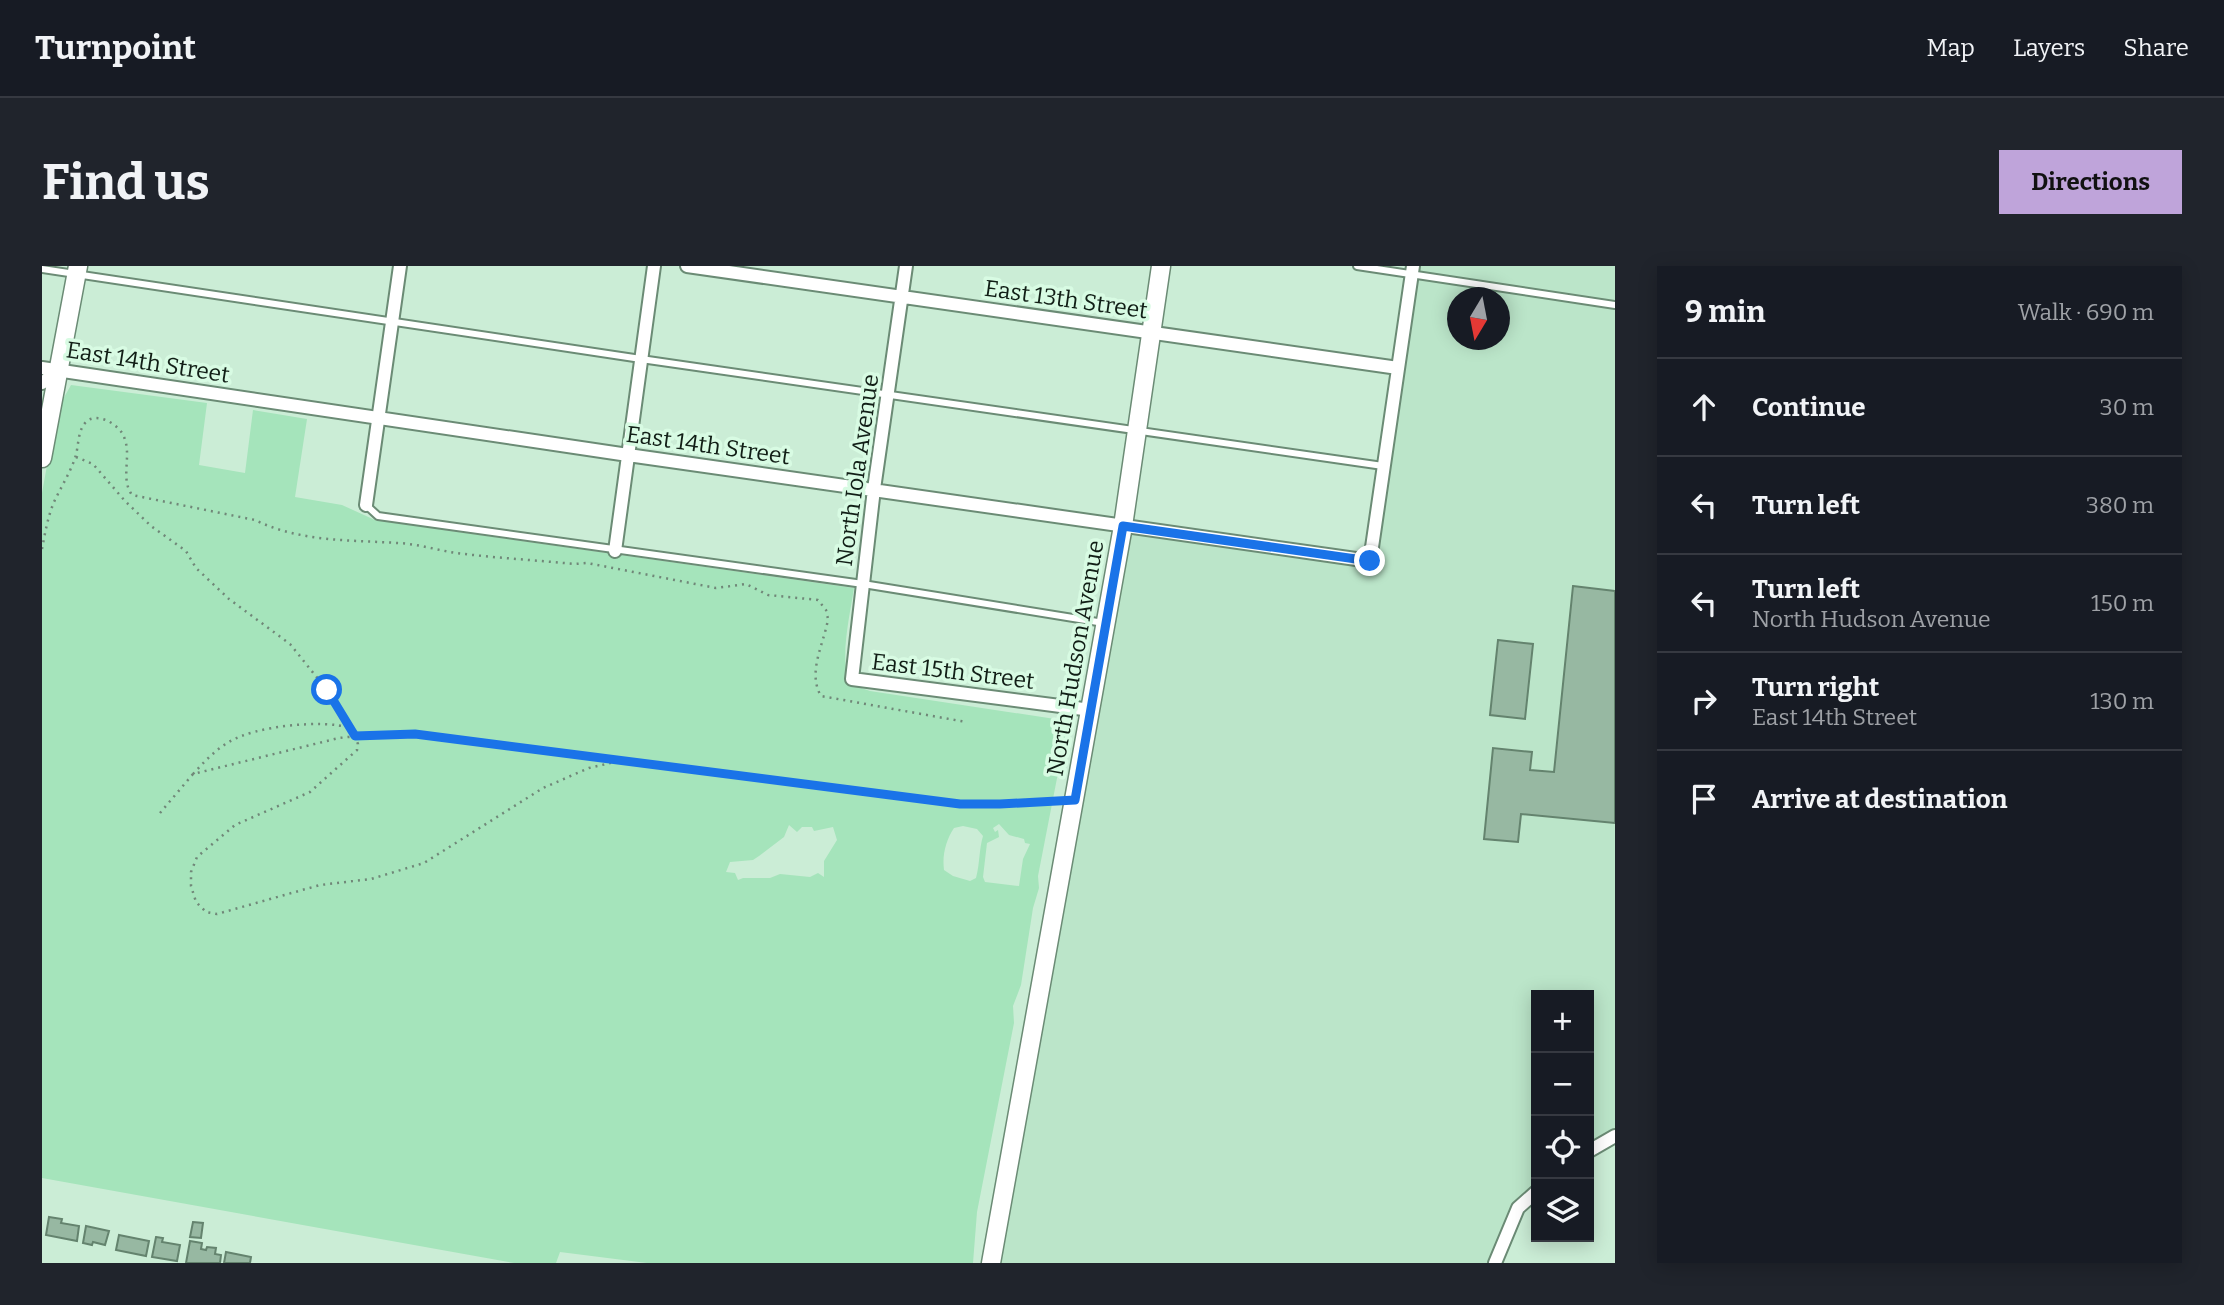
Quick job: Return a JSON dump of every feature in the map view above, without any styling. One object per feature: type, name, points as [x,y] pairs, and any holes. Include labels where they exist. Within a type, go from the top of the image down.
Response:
[{"type":"main road","name":"North Hudson Avenue","points":[[991,1263],[1123,526],[1161,266]]},
{"type":"main road","points":[[42,458],[50,369],[77,270]]},
{"type":"street","points":[[366,505],[400,266]]},
{"type":"street","points":[[615,551],[654,266]]},
{"type":"street","name":"East 13th Street","points":[[687,266],[1398,368]]},
{"type":"street","name":"North Iola Avenue","points":[[852,679],[874,489],[906,266]]},
{"type":"street","points":[[1383,466],[1413,270]]},
{"type":"street","points":[[42,383],[50,369]]},
{"type":"street","name":"East 14th Street","points":[[50,369],[1370,561],[1383,466]]},
{"type":"street","name":"East 15th Street","points":[[852,679],[1091,710]]},
{"type":"street","points":[[1594,1148],[1615,1136]]},
{"type":"street","points":[[1494,1263],[1518,1208],[1531,1196]]},
{"type":"lane","points":[[1357,266],[1413,270],[1615,305]]},
{"type":"lane","points":[[42,269],[77,270],[642,359],[1383,466]]},
{"type":"lane","points":[[366,505],[378,516],[863,584],[1106,624]]},
{"type":"path","points":[[42,549],[53,505],[76,457],[81,429],[86,421],[92,418],[101,419],[120,430],[126,441],[127,482],[132,495],[255,520],[269,527],[308,536],[369,543],[422,545],[469,554],[587,563],[716,588],[746,584],[768,595],[818,600],[826,610],[828,619],[815,674],[821,696],[965,722]]},
{"type":"path","points":[[76,457],[93,464],[151,526],[186,551],[196,568],[229,599],[290,644],[327,690],[355,736],[357,750],[310,792],[235,825],[197,857],[191,872],[191,886],[196,902],[206,912],[225,914],[320,885],[371,879],[413,867],[444,852],[543,788],[589,768],[625,760]]},
{"type":"path","points":[[160,813],[215,751],[232,740],[260,731],[320,724],[351,728]]},
{"type":"path","points":[[193,774],[339,738],[415,734],[960,804],[1075,800]]},
{"type":"shaded area","points":[[1413,266],[1615,266],[1615,1136],[1594,1148],[1594,990],[1531,990],[1531,1196],[1518,1208],[1495,1263],[991,1263],[1123,526],[1369,561]]},
{"type":"shaded area","points":[[71,385],[207,403],[199,465],[245,473],[253,410],[307,419],[295,497],[342,505],[375,520],[854,588],[845,650],[850,684],[870,691],[1055,719],[1063,726],[1065,737],[1038,876],[1039,888],[1033,908],[1021,985],[1013,1006],[1014,1023],[977,1212],[973,1263],[647,1263],[560,1252],[556,1263],[514,1263],[42,1178],[42,493],[57,410]],"holes":[[[999,824],[1009,835],[1024,839],[1025,843],[1030,844],[1023,859],[1019,886],[985,882],[983,877],[987,843],[999,837],[998,830],[995,832],[993,828]],[[789,825],[797,832],[802,827],[812,827],[814,831],[833,827],[837,840],[824,861],[824,877],[818,873],[810,877],[780,874],[770,878],[738,880],[735,873],[726,872],[730,862],[753,860],[759,856],[784,837]],[[963,826],[977,829],[983,836],[976,878],[970,881],[944,870],[945,848],[954,828]]]},
{"type":"building","points":[[1573,586],[1615,591],[1615,823],[1521,814],[1518,842],[1484,839],[1493,748],[1532,752],[1530,770],[1554,772]]},
{"type":"building","points":[[1498,640],[1533,644],[1525,719],[1490,715]]},
{"type":"building","points":[[49,1217],[62,1219],[61,1223],[79,1226],[77,1241],[46,1235]]},
{"type":"building","points":[[193,1222],[203,1223],[201,1238],[190,1237]]},
{"type":"building","points":[[86,1226],[109,1231],[105,1245],[83,1243]]},
{"type":"building","points":[[119,1235],[149,1241],[146,1256],[116,1250]]},
{"type":"building","points":[[156,1237],[163,1238],[162,1242],[180,1245],[177,1261],[152,1257]]},
{"type":"building","points":[[190,1241],[202,1243],[201,1249],[216,1248],[215,1254],[221,1255],[220,1263],[186,1263]]},
{"type":"building","points":[[226,1252],[251,1257],[250,1263],[224,1263]]},
{"type":"route","points":[[327,690],[355,736],[415,734],[960,804],[1075,800],[1123,526],[1370,561]]}]
